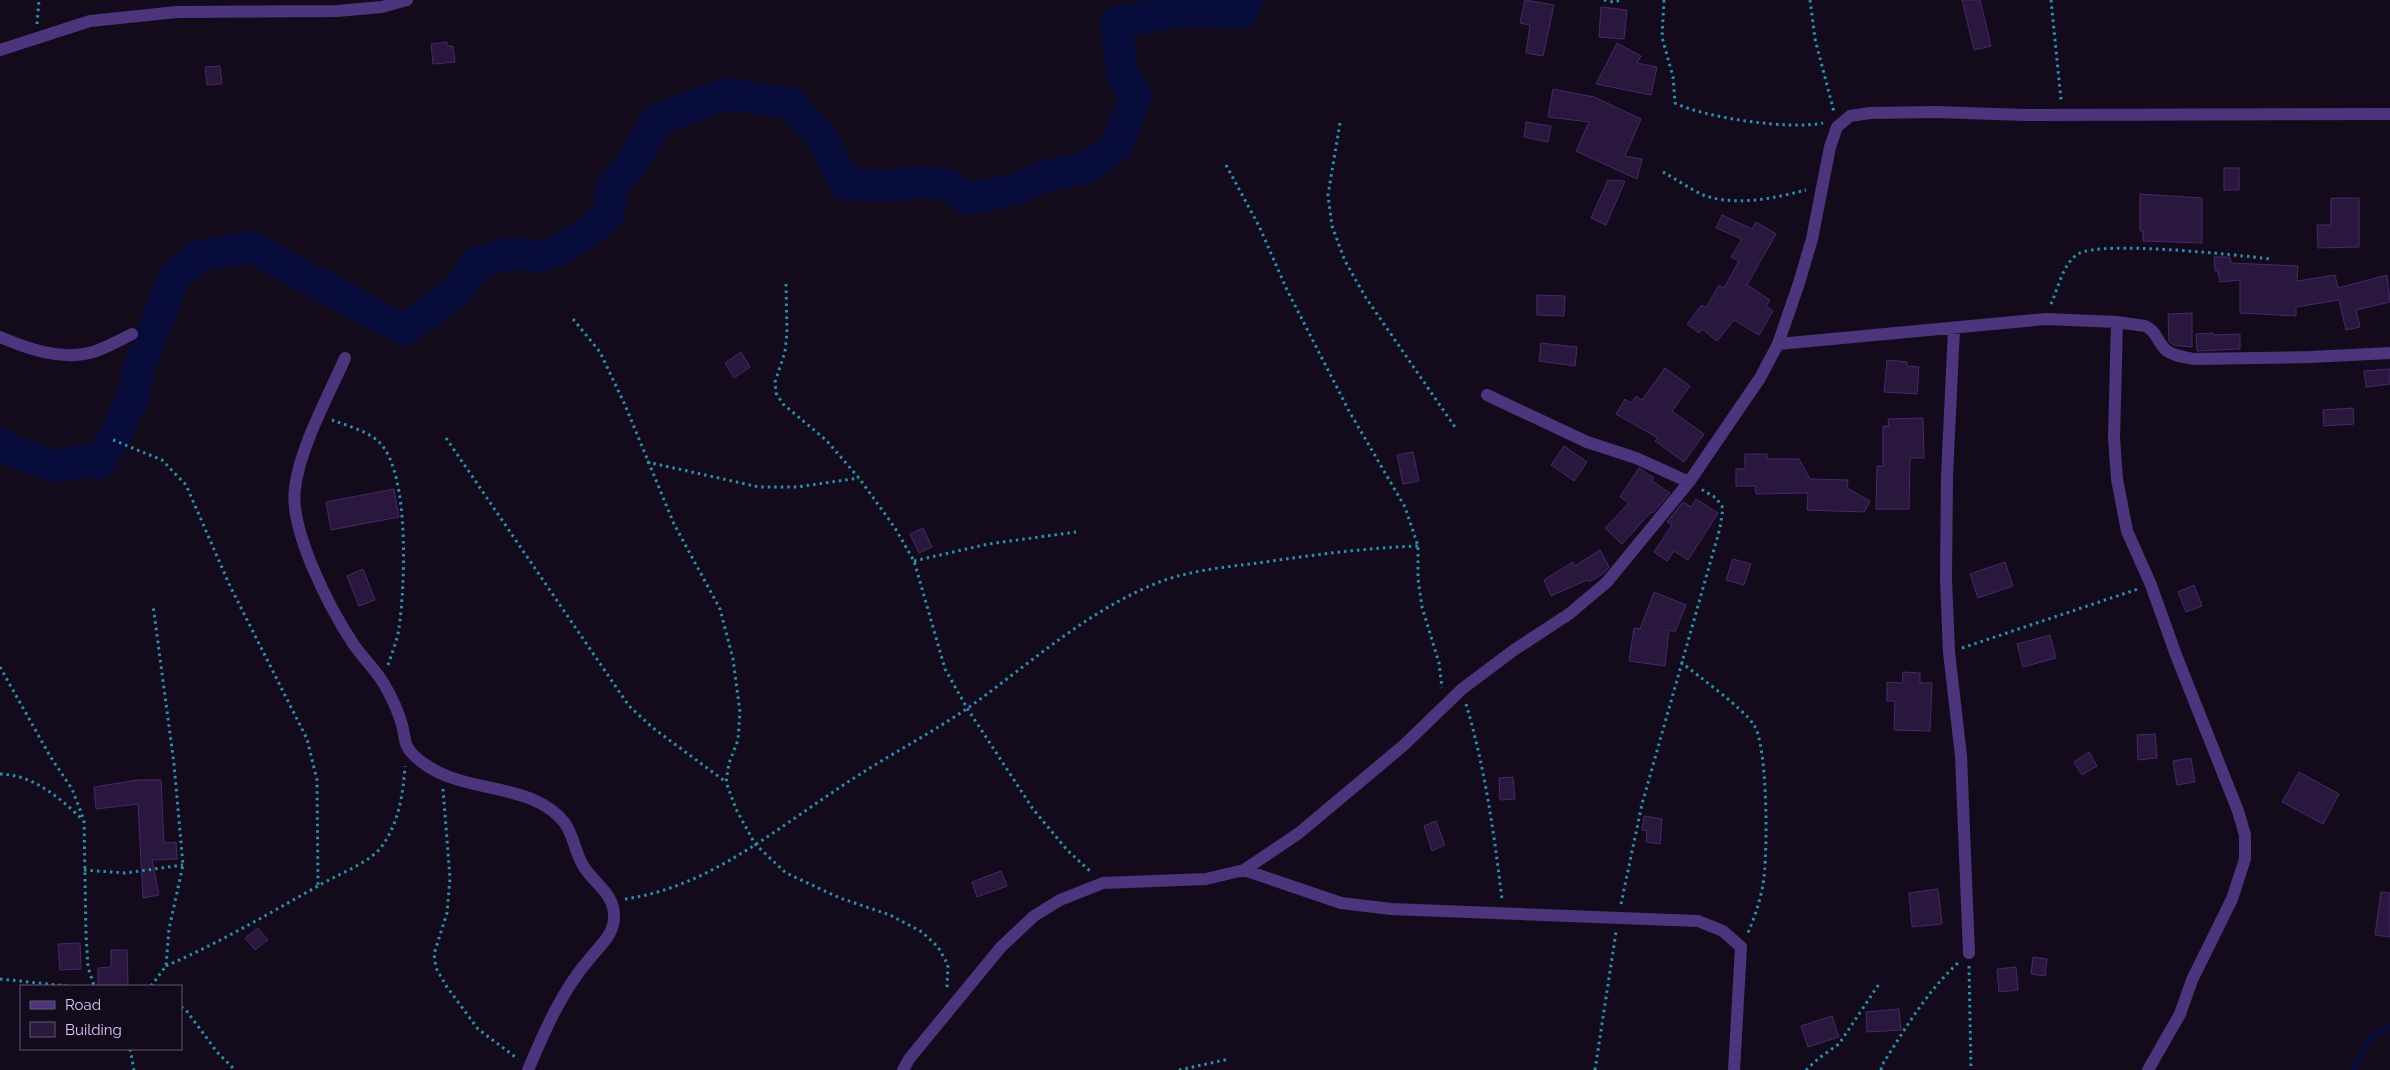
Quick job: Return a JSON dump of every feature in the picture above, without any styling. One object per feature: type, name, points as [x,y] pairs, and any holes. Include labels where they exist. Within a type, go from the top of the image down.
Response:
[{"type":"street","points":[[0,50],[36,37],[90,22],[178,12],[337,11],[382,7],[407,0]]},
{"type":"street","points":[[902,1070],[1001,947],[1034,916],[1060,900],[1103,883],[1206,879],[1244,870],[1299,833],[1404,745],[1462,689],[1514,650],[1569,614],[1607,582],[1689,482],[1760,378],[1778,344],[1812,239],[1836,123],[1850,116],[1870,113],[1936,112],[2063,115],[2390,114]]},
{"type":"street","points":[[1778,344],[2046,319],[2118,322],[2145,326],[2153,329],[2165,350],[2176,355],[2194,359],[2310,357],[2390,353]]},
{"type":"street","points":[[2118,322],[2114,438],[2117,479],[2127,531],[2151,585],[2238,811],[2245,834],[2245,859],[2232,900],[2192,980],[2180,1014],[2148,1070]]},
{"type":"street","points":[[1954,329],[1947,476],[1946,580],[1949,652],[1961,756],[1969,953]]},
{"type":"street","points":[[0,336],[45,352],[68,356],[94,352],[132,334]]},
{"type":"street","points":[[345,358],[303,456],[295,488],[295,515],[302,542],[336,612],[354,644],[383,682],[396,706],[407,748],[424,764],[442,776],[475,786],[519,795],[548,807],[565,824],[584,867],[611,901],[614,916],[609,935],[583,966],[559,1001],[528,1069]]},
{"type":"street","points":[[1487,395],[1587,442],[1636,458],[1689,482]]},
{"type":"street","points":[[1244,870],[1341,903],[1418,910],[1698,921],[1723,930],[1742,947],[1734,1070]]},
{"type":"path","points":[[36,37],[39,0]]},
{"type":"path","points":[[1604,0],[1613,2],[1622,0]]},
{"type":"path","points":[[1664,0],[1662,37],[1673,77],[1675,104],[1690,111],[1788,126],[1836,123],[1815,39],[1810,0]]},
{"type":"path","points":[[2051,0],[2063,115]]},
{"type":"path","points":[[1340,123],[1328,195],[1332,226],[1345,261],[1366,298],[1457,430]]},
{"type":"path","points":[[1226,164],[1260,226],[1287,290],[1349,412],[1405,507],[1418,546],[1418,579],[1422,607],[1439,663],[1441,711]]},
{"type":"path","points":[[1663,172],[1704,195],[1731,200],[1768,199],[1824,185]]},
{"type":"path","points":[[2046,319],[2063,274],[2074,257],[2080,253],[2131,249],[2213,253],[2270,259]]},
{"type":"path","points":[[786,284],[785,352],[774,388],[783,404],[826,440],[859,478],[896,528],[914,561],[945,669],[967,708],[1033,809],[1067,850],[1103,883]]},
{"type":"path","points":[[572,320],[600,352],[625,405],[674,524],[720,609],[733,660],[740,712],[738,740],[729,763],[726,782]]},
{"type":"path","points":[[321,415],[370,436],[381,444],[391,461],[398,485],[402,527],[399,630],[383,682]]},
{"type":"path","points":[[446,438],[629,706],[675,745],[726,782],[755,844],[786,873],[840,898],[890,915],[922,932],[938,947],[948,965],[946,1014]]},
{"type":"path","points":[[113,440],[162,460],[186,485],[230,586],[306,739],[317,780],[318,885]]},
{"type":"path","points":[[647,462],[759,487],[797,487],[859,478]]},
{"type":"path","points":[[1595,1070],[1618,918],[1642,804],[1720,528],[1723,508],[1716,498],[1689,482]]},
{"type":"path","points":[[914,561],[988,544],[1076,532]]},
{"type":"path","points":[[611,901],[648,896],[688,882],[755,844],[842,786],[924,738],[1077,626],[1161,582],[1200,571],[1335,551],[1418,546]]},
{"type":"path","points":[[1949,652],[2151,585]]},
{"type":"path","points":[[153,605],[174,764],[183,865],[169,929],[166,966]]},
{"type":"path","points":[[1681,662],[1754,725],[1762,748],[1766,853],[1763,884],[1756,915],[1742,947]]},
{"type":"path","points":[[0,667],[50,756],[72,789],[84,820],[88,967],[94,985]]},
{"type":"path","points":[[1462,689],[1484,770],[1504,912]]},
{"type":"path","points":[[151,985],[166,966],[204,949],[287,905],[318,885],[354,868],[381,847],[396,821],[402,797],[407,748]]},
{"type":"path","points":[[0,774],[18,776],[36,784],[64,802],[84,820]]},
{"type":"path","points":[[442,776],[450,878],[447,913],[434,954],[436,968],[446,987],[478,1029],[528,1069]]},
{"type":"path","points":[[84,870],[126,874],[183,865]]},
{"type":"path","points":[[1881,1070],[1882,1065],[1910,1021],[1939,980],[1969,953]]},
{"type":"path","points":[[1969,953],[1971,1070]]},
{"type":"path","points":[[0,979],[57,985]]},
{"type":"path","points":[[1806,1070],[1818,1058],[1840,1044],[1879,984]]},
{"type":"path","points":[[182,1008],[186,1010],[217,1052],[235,1070]]},
{"type":"path","points":[[130,1050],[134,1070]]},
{"type":"path","points":[[1179,1070],[1229,1059]]},
{"type":"building","points":[[1525,0],[1554,5],[1543,56],[1526,53],[1530,25],[1520,23]]},
{"type":"building","points":[[1962,0],[1980,0],[1991,46],[1974,50]]},
{"type":"building","points":[[1601,7],[1627,10],[1624,39],[1599,37]]},
{"type":"building","points":[[447,42],[447,46],[453,46],[455,62],[433,64],[431,44]]},
{"type":"building","points":[[1617,43],[1641,56],[1637,63],[1657,67],[1651,95],[1596,84]]},
{"type":"building","points":[[220,66],[222,84],[207,85],[205,67]]},
{"type":"building","points":[[1553,89],[1594,97],[1641,119],[1625,156],[1642,159],[1637,179],[1576,151],[1589,122],[1548,117]]},
{"type":"building","points":[[1526,122],[1551,126],[1548,142],[1524,137]]},
{"type":"building","points":[[2224,168],[2239,168],[2239,190],[2224,190]]},
{"type":"building","points":[[1608,180],[1625,181],[1606,225],[1591,218]]},
{"type":"building","points":[[2140,194],[2202,198],[2202,243],[2143,241],[2143,231],[2140,231]]},
{"type":"building","points":[[2331,198],[2359,198],[2359,247],[2318,248],[2317,225],[2331,225]]},
{"type":"building","points":[[1722,215],[1752,229],[1756,222],[1776,234],[1747,285],[1770,300],[1766,306],[1773,311],[1759,335],[1734,320],[1717,341],[1702,329],[1699,333],[1687,324],[1702,305],[1706,308],[1719,285],[1724,288],[1739,261],[1731,257],[1742,239],[1716,228]]},
{"type":"building","points":[[2214,257],[2230,257],[2231,263],[2298,266],[2297,281],[2335,275],[2338,288],[2387,275],[2390,302],[2356,310],[2360,327],[2346,330],[2339,300],[2296,307],[2296,316],[2240,313],[2240,280],[2220,282],[2218,271],[2215,271]]},
{"type":"building","points":[[1537,295],[1565,296],[1564,316],[1537,315]]},
{"type":"building","points":[[2192,313],[2192,347],[2173,345],[2169,341],[2168,314]]},
{"type":"building","points":[[2213,333],[2213,335],[2240,334],[2240,349],[2197,351],[2196,334]]},
{"type":"building","points":[[1541,343],[1577,347],[1575,366],[1539,361]]},
{"type":"building","points":[[741,352],[750,367],[734,378],[725,363]]},
{"type":"building","points":[[1887,360],[1907,362],[1907,366],[1919,367],[1917,394],[1884,392]]},
{"type":"building","points":[[1665,368],[1690,386],[1672,411],[1704,434],[1684,462],[1655,441],[1658,438],[1616,414],[1625,399],[1631,403],[1636,396],[1642,400]]},
{"type":"building","points":[[2390,369],[2390,384],[2366,387],[2364,371]]},
{"type":"building","points":[[2353,408],[2354,424],[2324,426],[2323,410]]},
{"type":"building","points":[[1923,418],[1924,458],[1910,458],[1909,509],[1876,509],[1877,466],[1883,466],[1883,426],[1889,426],[1888,419]]},
{"type":"building","points":[[1564,446],[1587,462],[1574,481],[1551,465]]},
{"type":"building","points":[[1413,452],[1419,481],[1403,484],[1397,455]]},
{"type":"building","points":[[1745,454],[1767,454],[1767,459],[1799,459],[1810,479],[1848,480],[1847,488],[1870,501],[1864,512],[1807,510],[1808,493],[1756,494],[1755,486],[1736,486],[1736,469],[1745,469]]},
{"type":"building","points":[[1639,468],[1654,478],[1652,481],[1670,493],[1622,544],[1605,528],[1629,503],[1620,497]]},
{"type":"building","points":[[394,489],[399,517],[331,530],[326,502]]},
{"type":"building","points":[[1696,499],[1718,513],[1688,560],[1674,551],[1667,561],[1654,552],[1672,525],[1667,522],[1683,502],[1691,507]]},
{"type":"building","points":[[923,528],[932,547],[919,553],[910,534]]},
{"type":"building","points":[[1600,550],[1609,567],[1604,573],[1589,582],[1587,580],[1551,596],[1544,580],[1573,562],[1575,566]]},
{"type":"building","points":[[1733,559],[1751,564],[1744,585],[1726,580]]},
{"type":"building","points":[[2005,562],[2013,586],[1978,598],[1970,574]]},
{"type":"building","points":[[363,569],[375,600],[359,606],[347,576]]},
{"type":"building","points":[[2194,585],[2202,606],[2186,612],[2178,592]]},
{"type":"building","points":[[1654,592],[1686,605],[1675,632],[1669,630],[1665,666],[1629,661],[1634,628],[1640,629]]},
{"type":"building","points":[[2050,635],[2056,658],[2023,667],[2017,644]]},
{"type":"building","points":[[1903,672],[1920,673],[1920,683],[1932,683],[1930,731],[1894,730],[1895,701],[1887,701],[1887,682],[1902,683]]},
{"type":"building","points":[[2155,734],[2157,758],[2138,760],[2137,735]]},
{"type":"building","points":[[2089,752],[2097,766],[2082,775],[2074,762]]},
{"type":"building","points":[[2191,758],[2195,782],[2177,785],[2173,761]]},
{"type":"building","points":[[2299,772],[2339,794],[2323,824],[2282,802]]},
{"type":"building","points":[[1513,777],[1515,799],[1500,800],[1499,778]]},
{"type":"building","points":[[138,780],[161,780],[164,843],[176,842],[177,859],[152,860],[159,895],[143,898],[138,804],[96,809],[94,787]]},
{"type":"building","points":[[1644,816],[1662,819],[1660,844],[1646,842],[1647,831],[1642,830]]},
{"type":"building","points":[[1436,821],[1445,845],[1432,851],[1424,826]]},
{"type":"building","points":[[1001,871],[1007,886],[977,897],[972,882]]},
{"type":"building","points":[[1938,889],[1942,924],[1912,927],[1909,893]]},
{"type":"building","points":[[2381,892],[2390,893],[2390,937],[2375,935]]},
{"type":"building","points":[[258,928],[268,940],[255,950],[245,938]]},
{"type":"building","points":[[80,943],[81,969],[60,970],[58,944]]},
{"type":"building","points":[[111,950],[127,950],[128,985],[98,985],[98,968],[111,967]]},
{"type":"building","points":[[2033,957],[2047,959],[2045,976],[2031,974]]},
{"type":"building","points":[[2016,967],[2018,990],[1999,992],[1997,969]]},
{"type":"building","points":[[1899,1009],[1901,1030],[1867,1032],[1866,1012]]},
{"type":"building","points":[[1832,1016],[1839,1037],[1808,1047],[1801,1026]]},
{"type":"waterway","points":[[0,443],[5,448],[50,465],[63,466],[79,461],[99,463],[113,440],[132,399],[139,368],[174,277],[199,256],[251,247],[404,330],[460,289],[476,263],[511,253],[536,257],[554,252],[585,234],[609,214],[612,187],[631,165],[657,120],[725,94],[790,103],[822,137],[845,184],[891,186],[913,182],[946,184],[968,199],[1016,189],[1045,176],[1087,168],[1116,147],[1136,95],[1123,76],[1116,23],[1177,11],[1241,12],[1247,0]]},
{"type":"waterway","points":[[2354,1070],[2363,1050],[2371,1039],[2382,1030],[2390,1027]]}]
